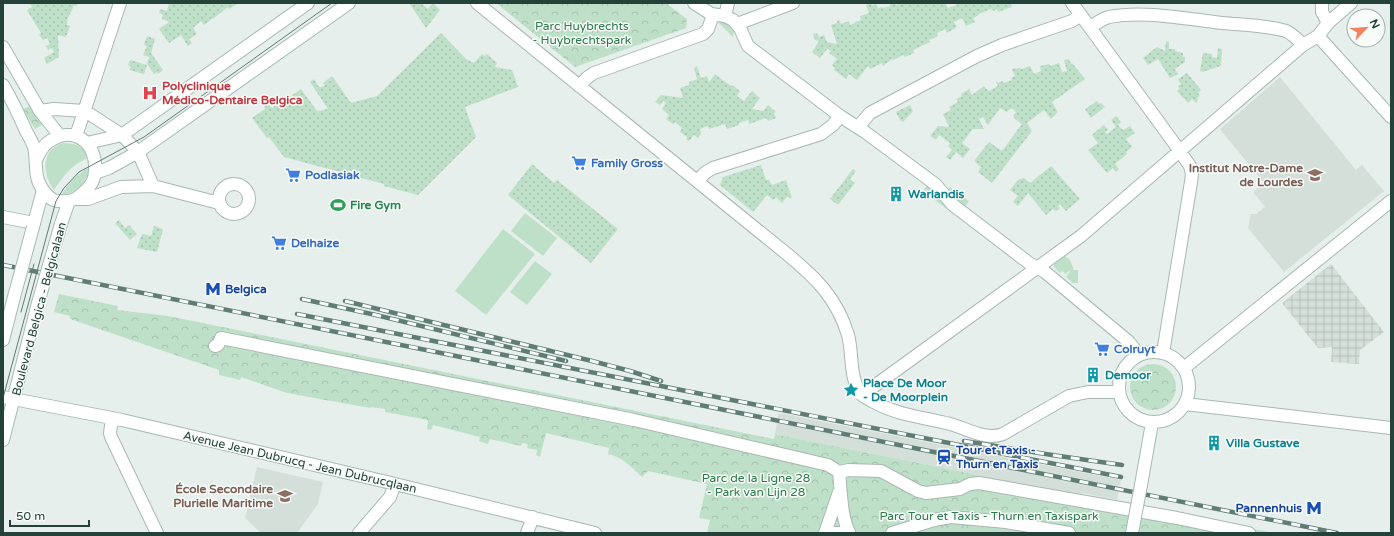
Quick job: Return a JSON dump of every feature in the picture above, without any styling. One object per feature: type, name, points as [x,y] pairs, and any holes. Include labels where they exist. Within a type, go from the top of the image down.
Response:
[{"type":"street","points":[[76,136],[120,3]]},
{"type":"street","points":[[87,143],[122,135],[308,3]]},
{"type":"street","points":[[95,173],[109,168],[138,152],[349,3]]},
{"type":"street","points":[[477,3],[792,258],[823,287],[841,315],[848,336],[854,376],[862,395],[899,413],[951,424],[985,435],[995,436],[1003,434],[1073,394],[1088,392],[1119,392]]},
{"type":"street","points":[[694,3],[708,13],[733,20],[738,24],[748,46],[840,116],[858,127],[935,184],[953,205],[1038,268],[1129,342],[1139,355]]},
{"type":"street","points":[[579,86],[594,73],[703,34],[728,3]]},
{"type":"street","points":[[738,24],[793,3]]},
{"type":"street","points":[[1072,3],[1190,166],[1192,174],[1191,182],[1163,353]]},
{"type":"street","points":[[1322,3],[1322,12],[1328,23]]},
{"type":"street","points":[[862,395],[1081,236],[1303,45],[1318,36],[1328,23],[1351,3]]},
{"type":"street","points":[[858,127],[870,113],[977,56],[1002,45],[1072,21],[1081,15]]},
{"type":"street","points":[[1090,28],[1108,17],[1138,15],[1164,17],[1282,30],[1292,34],[1303,45]]},
{"type":"street","points":[[1318,36],[1391,117]]},
{"type":"street","points":[[3,47],[40,111],[60,136]]},
{"type":"street","points":[[3,85],[16,107],[34,148],[38,183],[43,190],[56,201],[88,198],[121,187],[153,186],[220,202]]},
{"type":"street","points":[[40,111],[54,109],[85,111],[122,135],[138,152],[153,186]]},
{"type":"street","points":[[697,181],[702,174],[713,168],[821,134],[833,125],[840,116]]},
{"type":"street","points":[[36,160],[41,149],[50,141],[60,136],[76,136],[82,138],[87,143],[95,157],[95,173],[93,181],[88,189],[73,200]]},
{"type":"street","points":[[3,340],[43,190]]},
{"type":"street","name":"Boulevard Belgica - Belgicalaan","points":[[3,440],[9,398],[61,224],[73,200]]},
{"type":"street","points":[[1184,368],[1391,201]]},
{"type":"street","points":[[3,217],[33,225]]},
{"type":"street","points":[[216,346],[221,338],[634,420],[828,464],[839,472],[849,470],[881,471],[924,493],[960,489],[970,484],[979,483],[1083,499],[1249,533]]},
{"type":"street","points":[[1155,352],[1163,353],[1176,359],[1184,368],[1189,382],[1188,397],[1181,410],[1168,420],[1152,423],[1142,421],[1127,410],[1122,401],[1119,392],[1120,376],[1128,363],[1139,355],[1155,352]]},
{"type":"street","name":"Avenue Jean Dubrucq - Jean Dubrucqlaan","points":[[9,398],[112,418],[395,484],[595,533]]},
{"type":"street","points":[[1185,404],[1391,428]]},
{"type":"street","points":[[112,418],[111,436],[157,533]]},
{"type":"street","points":[[1132,533],[1152,423]]},
{"type":"street","points":[[839,472],[844,514],[847,528],[850,533]]},
{"type":"street","points":[[359,533],[390,497],[395,484]]},
{"type":"street","points":[[840,489],[828,529],[850,533]]},
{"type":"street","points":[[526,533],[533,517]]},
{"type":"street","points":[[892,533],[934,520],[951,517],[1006,522],[1069,533]]},
{"type":"shaded area","name":"Institut Notre-Dame de Lourdes","points":[[1280,77],[1356,170],[1362,165],[1384,191],[1284,272],[1248,228],[1251,214],[1256,214],[1265,207],[1253,192],[1264,183],[1220,129]]},
{"type":"shaded area","points":[[1331,264],[1384,332],[1360,350],[1359,364],[1331,362],[1332,347],[1318,348],[1282,303]]},
{"type":"shaded area","name":"Tour et Taxis - Thurn en Taxis","points":[[779,413],[1121,480],[1117,500],[1082,493],[1081,496],[775,434]]},
{"type":"shaded area","name":"École Secondaire Plurielle Maritime","points":[[257,467],[323,482],[318,504],[297,533],[261,533],[245,518]]},
{"type":"green space","points":[[30,3],[77,3],[77,6],[74,5],[67,20],[67,25],[70,26],[66,37],[58,35],[59,57],[47,64],[44,58],[54,52],[52,48],[48,50],[46,46],[50,44],[47,38],[43,40],[39,35],[41,33],[27,10],[32,7]]},
{"type":"green space","points":[[169,3],[239,3],[229,9],[228,7],[204,25],[201,21],[193,28],[197,34],[189,39],[192,43],[188,46],[181,35],[169,43],[159,29],[169,22],[162,19],[163,15],[159,13],[160,9],[167,11]]},
{"type":"green space","points":[[409,3],[421,3],[428,9],[433,3],[440,10],[426,28]]},
{"type":"green space","name":"Parc Huybrechts - Huybrechtspark","points":[[496,3],[666,3],[687,19],[686,28],[575,67]]},
{"type":"green space","points":[[871,3],[872,5],[876,4],[878,8],[890,6],[890,4],[895,3],[896,5],[902,3],[945,3],[948,8],[956,5],[956,3],[1011,3],[1012,7],[998,12],[997,9],[993,11],[991,9],[973,18],[975,22],[966,26],[962,18],[954,22],[957,27],[947,33],[945,29],[937,33],[938,36],[929,40],[930,42],[913,50],[914,53],[905,57],[903,55],[893,60],[892,59],[883,66],[882,63],[870,69],[868,66],[857,80],[849,74],[846,79],[834,70],[835,68],[832,65],[837,59],[829,53],[831,51],[827,49],[820,58],[812,52],[819,41],[815,40],[813,34],[817,33],[819,37],[824,35],[827,42],[837,44],[831,25],[837,23],[839,20],[841,24],[849,21],[850,25],[861,20],[860,16],[869,13],[866,5]]},
{"type":"green space","points":[[718,22],[728,24],[731,27],[734,31],[733,37]]},
{"type":"green space","points":[[441,33],[466,59],[474,63],[482,54],[485,56],[487,54],[497,63],[495,67],[512,70],[518,87],[465,107],[476,137],[418,195],[384,186],[384,184],[284,157],[252,118],[265,109],[264,107],[268,104],[272,108],[276,105],[277,106],[301,89],[317,111],[328,109],[310,82],[314,79],[319,87],[322,87],[325,85],[323,83],[332,76],[351,103],[377,96]]},
{"type":"green space","points":[[147,36],[155,39],[151,53],[163,70],[158,74],[157,72],[154,74],[147,64],[149,57],[143,55],[147,46],[144,45]]},
{"type":"green space","points":[[1166,41],[1169,42],[1169,49],[1175,49],[1175,51],[1183,53],[1183,57],[1185,57],[1185,62],[1175,69],[1178,74],[1170,78],[1158,59],[1148,65],[1143,58],[1157,47],[1165,51]]},
{"type":"green space","points":[[1218,48],[1222,49],[1221,66],[1202,72],[1200,71],[1203,53],[1212,54],[1212,57],[1217,58]]},
{"type":"green space","points":[[1069,59],[1071,64],[1072,63],[1085,79],[1052,102],[1058,112],[1051,119],[1044,110],[1027,123],[1032,131],[992,183],[978,172],[981,167],[974,161],[989,142],[1002,151],[1022,124],[1015,119],[1013,115],[1016,113],[1014,109],[1010,109],[1007,112],[1000,108],[988,125],[983,117],[979,119],[984,129],[973,129],[962,143],[970,149],[963,158],[956,152],[950,160],[946,157],[952,150],[948,146],[950,143],[939,135],[936,140],[930,136],[938,126],[949,127],[943,114],[951,110],[949,107],[958,102],[956,99],[962,96],[961,94],[969,89],[972,95],[984,86],[989,91],[998,86],[996,82],[998,83],[1002,81],[1004,83],[1012,80],[1011,78],[1015,76],[1012,69],[1016,68],[1022,69],[1030,66],[1034,74],[1041,71],[1040,66],[1049,64],[1050,66],[1059,63],[1062,72],[1067,71],[1064,60]]},
{"type":"green space","points":[[130,60],[147,65],[144,74],[129,70],[131,66],[128,65]]},
{"type":"green space","points":[[697,66],[701,78],[707,76],[709,82],[715,74],[740,91],[737,96],[744,101],[752,91],[760,98],[752,109],[763,111],[768,105],[776,112],[774,113],[776,118],[768,121],[766,118],[749,124],[748,120],[727,129],[725,124],[709,129],[708,126],[700,129],[701,133],[698,138],[694,135],[689,141],[686,139],[687,137],[680,132],[682,128],[675,122],[673,124],[666,119],[669,115],[662,109],[666,103],[663,101],[660,105],[655,102],[661,95],[683,98],[680,88],[689,85],[689,82],[697,79],[694,68]]},
{"type":"green space","points":[[1187,73],[1201,90],[1198,93],[1200,96],[1197,98],[1198,100],[1196,103],[1192,99],[1188,103],[1177,91],[1180,89],[1178,86],[1181,84],[1178,79]]},
{"type":"green space","points":[[1097,101],[1105,107],[1091,118],[1085,109]]},
{"type":"green space","points":[[910,105],[913,111],[903,122],[900,120],[896,112]]},
{"type":"green space","points":[[30,106],[42,125],[35,129],[23,109]]},
{"type":"green space","points":[[1116,116],[1121,122],[1118,125],[1123,130],[1130,126],[1135,133],[1126,139],[1132,147],[1126,152],[1127,154],[1115,164],[1119,169],[1116,172],[1113,168],[1107,173],[1088,150],[1098,143],[1092,135],[1093,134],[1104,125],[1108,130],[1105,132],[1107,134],[1116,127],[1111,120]]},
{"type":"green space","points":[[63,143],[78,146],[84,151],[88,158],[69,171],[54,190],[47,177],[47,156],[56,146]]},
{"type":"green space","points":[[532,164],[554,183],[557,180],[618,229],[591,263],[508,195]]},
{"type":"green space","points":[[761,165],[766,180],[769,180],[772,185],[786,180],[792,198],[787,197],[782,203],[776,197],[773,200],[767,195],[753,212],[720,185],[723,177]]},
{"type":"green space","points":[[1051,166],[1080,199],[1066,211],[1060,204],[1058,206],[1060,208],[1056,211],[1053,209],[1046,215],[1028,193],[1018,206],[1013,202],[1018,196],[1010,190],[1018,180],[1024,178],[1030,183]]},
{"type":"green space","points":[[89,168],[84,182],[80,186],[72,192],[62,194],[74,179]]},
{"type":"green space","points":[[853,169],[856,171],[850,179],[855,183],[838,205],[830,199]]},
{"type":"green space","points":[[928,184],[956,213],[955,215],[923,191]]},
{"type":"green space","points":[[950,187],[969,201],[964,208],[947,191]]},
{"type":"green space","points":[[525,213],[557,238],[543,256],[511,231]]},
{"type":"green space","points":[[119,220],[125,228],[129,225],[137,234],[130,240],[115,223]]},
{"type":"green space","points":[[154,226],[163,229],[157,252],[137,248],[142,234],[151,236]]},
{"type":"green space","points":[[503,229],[535,254],[486,315],[455,291]]},
{"type":"green space","points":[[1065,256],[1070,260],[1074,270],[1078,270],[1078,283],[1073,283],[1066,277],[1070,272],[1069,270],[1066,274],[1062,271],[1060,273],[1054,267],[1054,264]]},
{"type":"green space","points":[[535,261],[552,274],[527,305],[510,292]]},
{"type":"green space","name":"Parc de la Ligne 28 - Park van Lijn 28","points":[[59,294],[118,306],[117,310],[168,316],[774,439],[775,434],[1081,496],[1275,533],[707,533],[710,520],[699,518],[707,484],[648,471],[642,477],[618,457],[608,454],[609,448],[546,433],[540,457],[536,455],[537,450],[527,448],[528,444],[522,443],[521,446],[490,439],[488,444],[479,441],[480,437],[433,425],[431,430],[427,429],[428,420],[385,412],[385,409],[370,408],[287,393],[241,377],[240,380],[219,375],[219,370],[70,319],[70,316],[54,312]]},
{"type":"green space","points":[[1153,364],[1166,368],[1172,374],[1176,387],[1172,400],[1166,406],[1153,410],[1140,406],[1134,400],[1130,387],[1134,374],[1140,368]]},
{"type":"tram line","points":[[3,398],[56,201],[64,188],[79,172],[144,137],[332,3]]},
{"type":"tram line","points":[[21,312],[34,264]]},
{"type":"railway","points":[[3,265],[1337,533]]},
{"type":"railway","points":[[302,299],[376,315],[566,361]]},
{"type":"railway","points":[[345,301],[592,361],[661,381]]},
{"type":"railway","points":[[297,314],[1121,477]]},
{"type":"railway","points":[[964,441],[1122,465]]},
{"type":"place","name":"Polyclinique Médico-Dentaire Belgica","points":[[150,93]]},
{"type":"place","name":"Family Gross","points":[[579,163]]},
{"type":"place","name":"Podlasiak","points":[[293,175]]},
{"type":"place","name":"Institut Notre-Dame de Lourdes","points":[[1315,175]]},
{"type":"place","name":"Warlandis","points":[[896,194]]},
{"type":"place","name":"Fire Gym","points":[[338,205]]},
{"type":"place","name":"Delhaize","points":[[279,243]]},
{"type":"place","name":"Belgica","points":[[213,289]]},
{"type":"place","name":"Colruyt","points":[[1102,349]]},
{"type":"place","name":"Demoor","points":[[1093,375]]},
{"type":"place","name":"Place De Moor - De Moorplein","points":[[851,390]]},
{"type":"place","name":"Villa Gustave","points":[[1214,443]]},
{"type":"place","name":"Tour et Taxis - Thurn en Taxis","points":[[944,457]]},
{"type":"place","name":"École Secondaire Plurielle Maritime","points":[[285,496]]},
{"type":"place","name":"Pannenhuis","points":[[1314,508]]},
{"type":"park label","name":"Parc Tour et Taxis - Thurn en Taxispark","points":[[989,516]]}]
